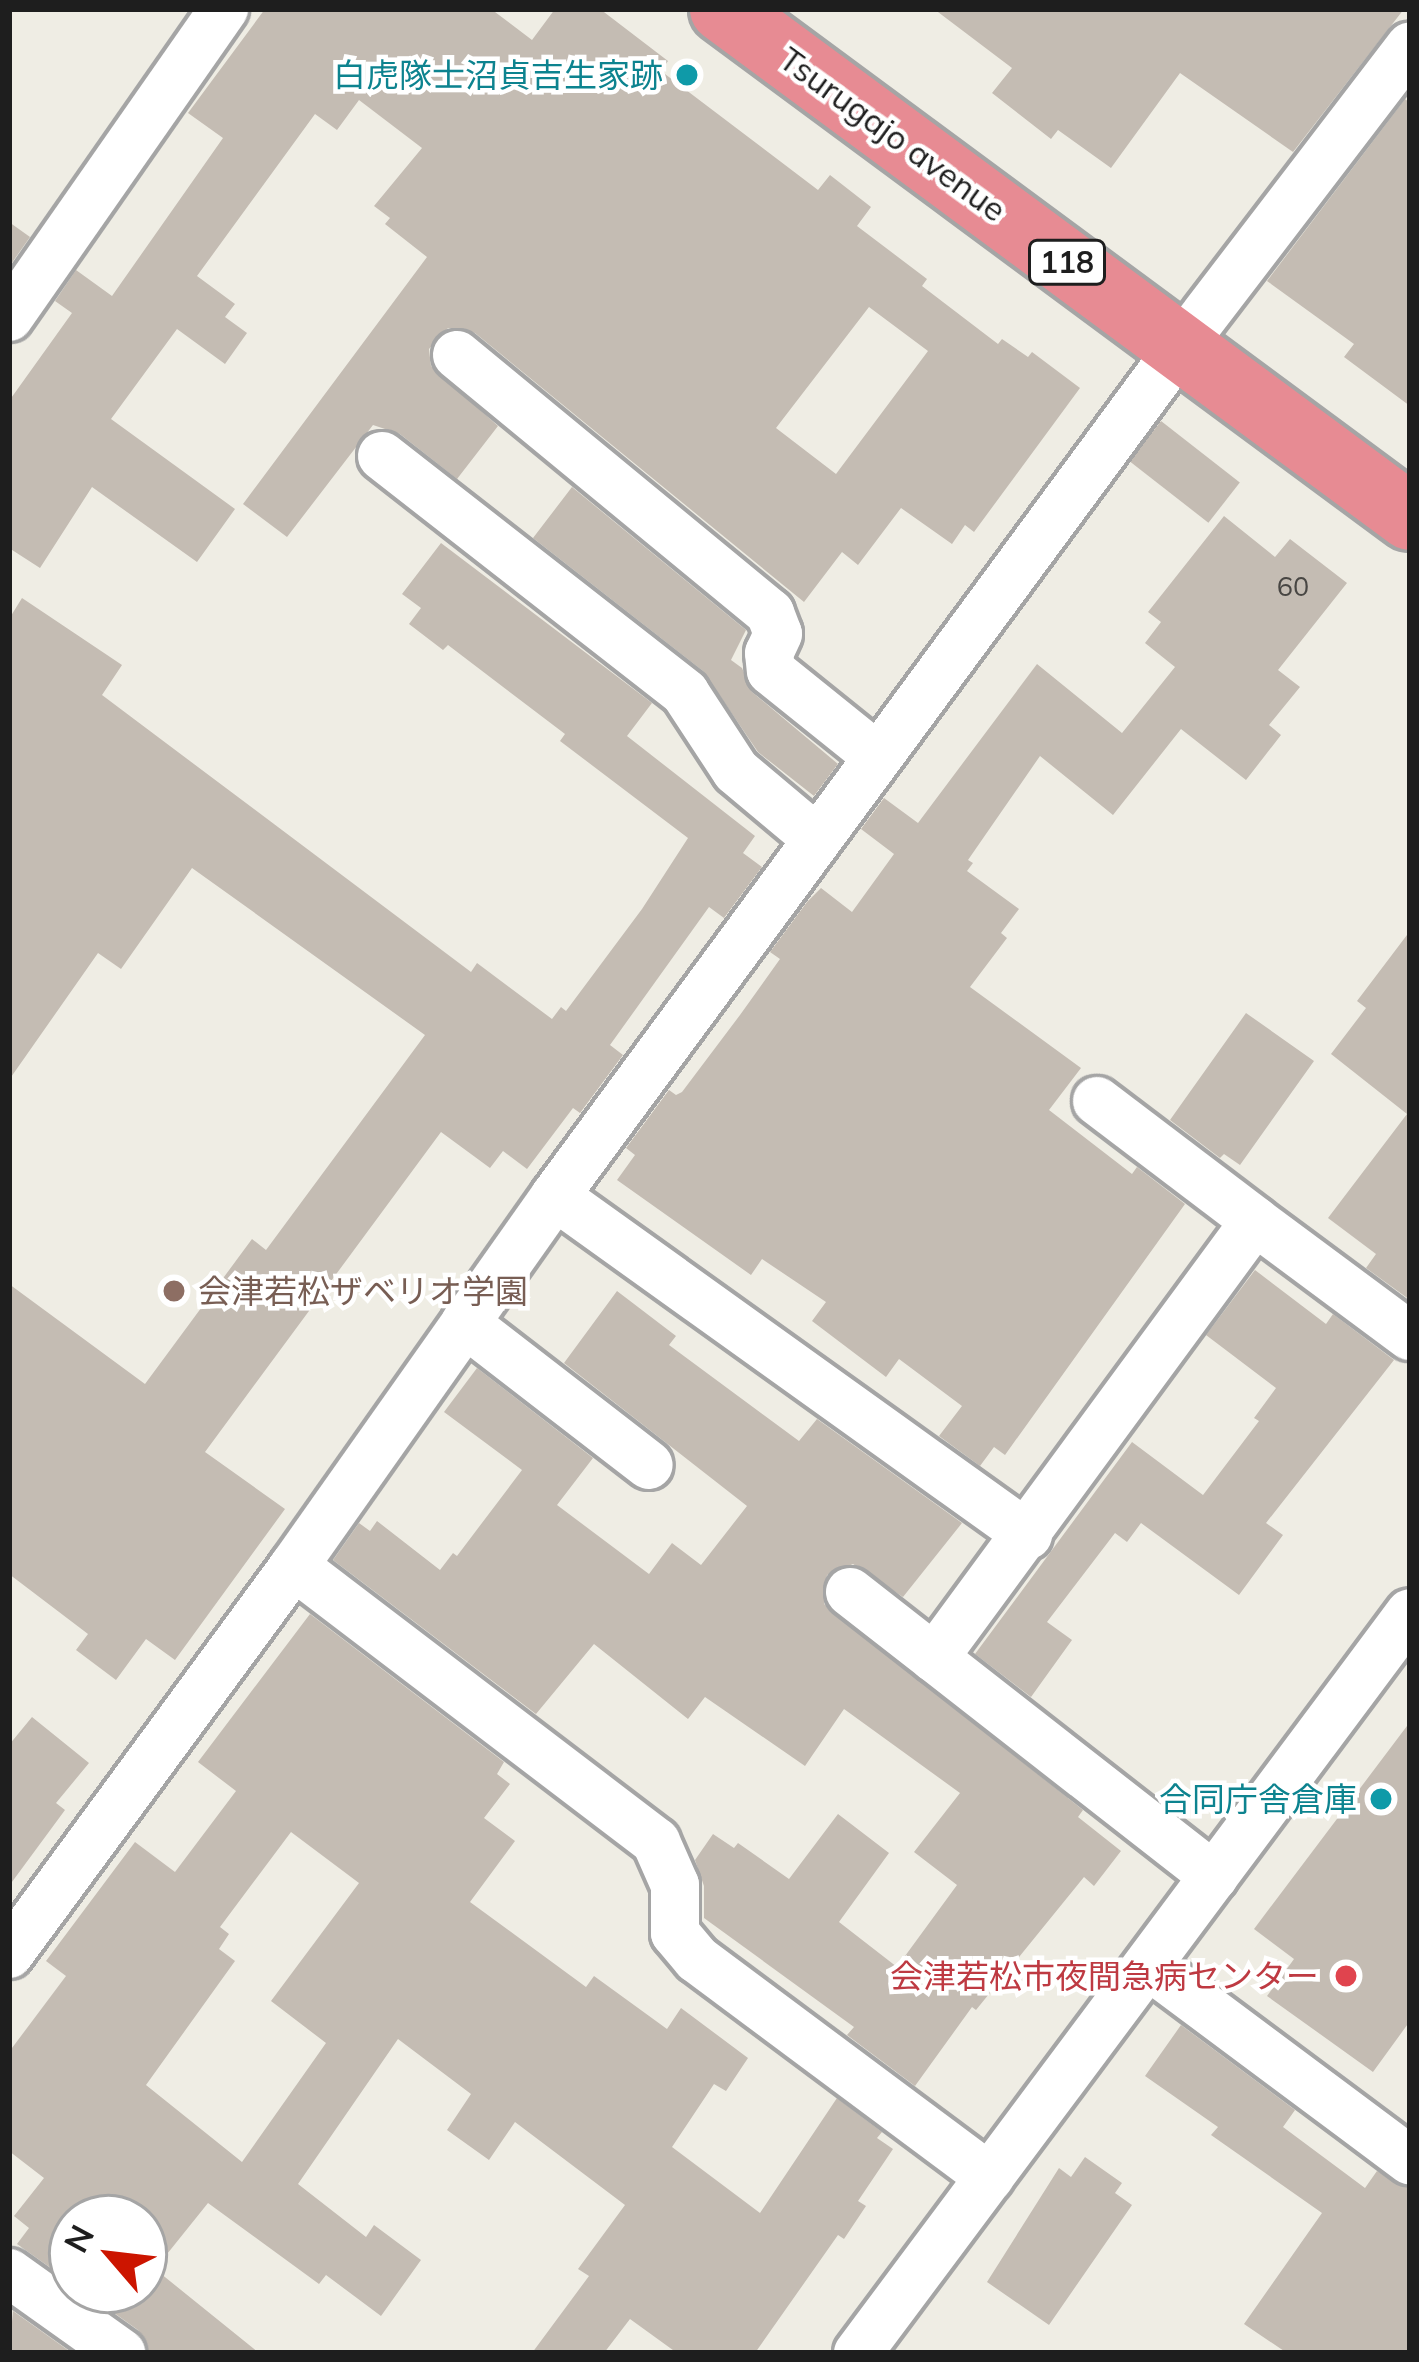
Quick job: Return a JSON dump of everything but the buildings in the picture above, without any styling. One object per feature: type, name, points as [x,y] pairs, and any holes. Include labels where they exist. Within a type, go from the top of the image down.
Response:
[{"type":"highway","name":"Tsurugajo avenue","points":[[723,9],[1410,518]]},
{"type":"street","points":[[9,317],[224,9]]},
{"type":"street","points":[[9,1954],[294,1566],[555,1196],[1180,346],[1410,46]]},
{"type":"street","points":[[457,356],[770,613],[778,634],[769,653],[770,671],[878,757]]},
{"type":"street","points":[[382,456],[685,693],[736,771],[818,838]]},
{"type":"street","points":[[1096,1101],[1410,1336]]},
{"type":"street","points":[[555,1196],[1028,1535]]},
{"type":"street","points":[[934,1658],[1256,1221]]},
{"type":"street","points":[[465,1323],[649,1465]]},
{"type":"street","points":[[294,1566],[656,1843],[675,1885],[675,1933],[697,1959],[990,2177]]},
{"type":"street","points":[[850,1592],[1214,1876]]},
{"type":"street","points":[[868,2350],[990,2177],[1408,1619]]},
{"type":"street","points":[[1148,1965],[1410,2160]]},
{"type":"street","points":[[9,2273],[121,2353]]},
{"type":"place","name":"白虎隊士沼貞吉生家跡","points":[[687,75]]},
{"type":"place","name":"会津若松ザベリオ学園","points":[[174,1291]]},
{"type":"place","name":"合同庁舎倉庫","points":[[1381,1799]]},
{"type":"place","name":"会津若松市夜間急病センター","points":[[1346,1976]]}]
